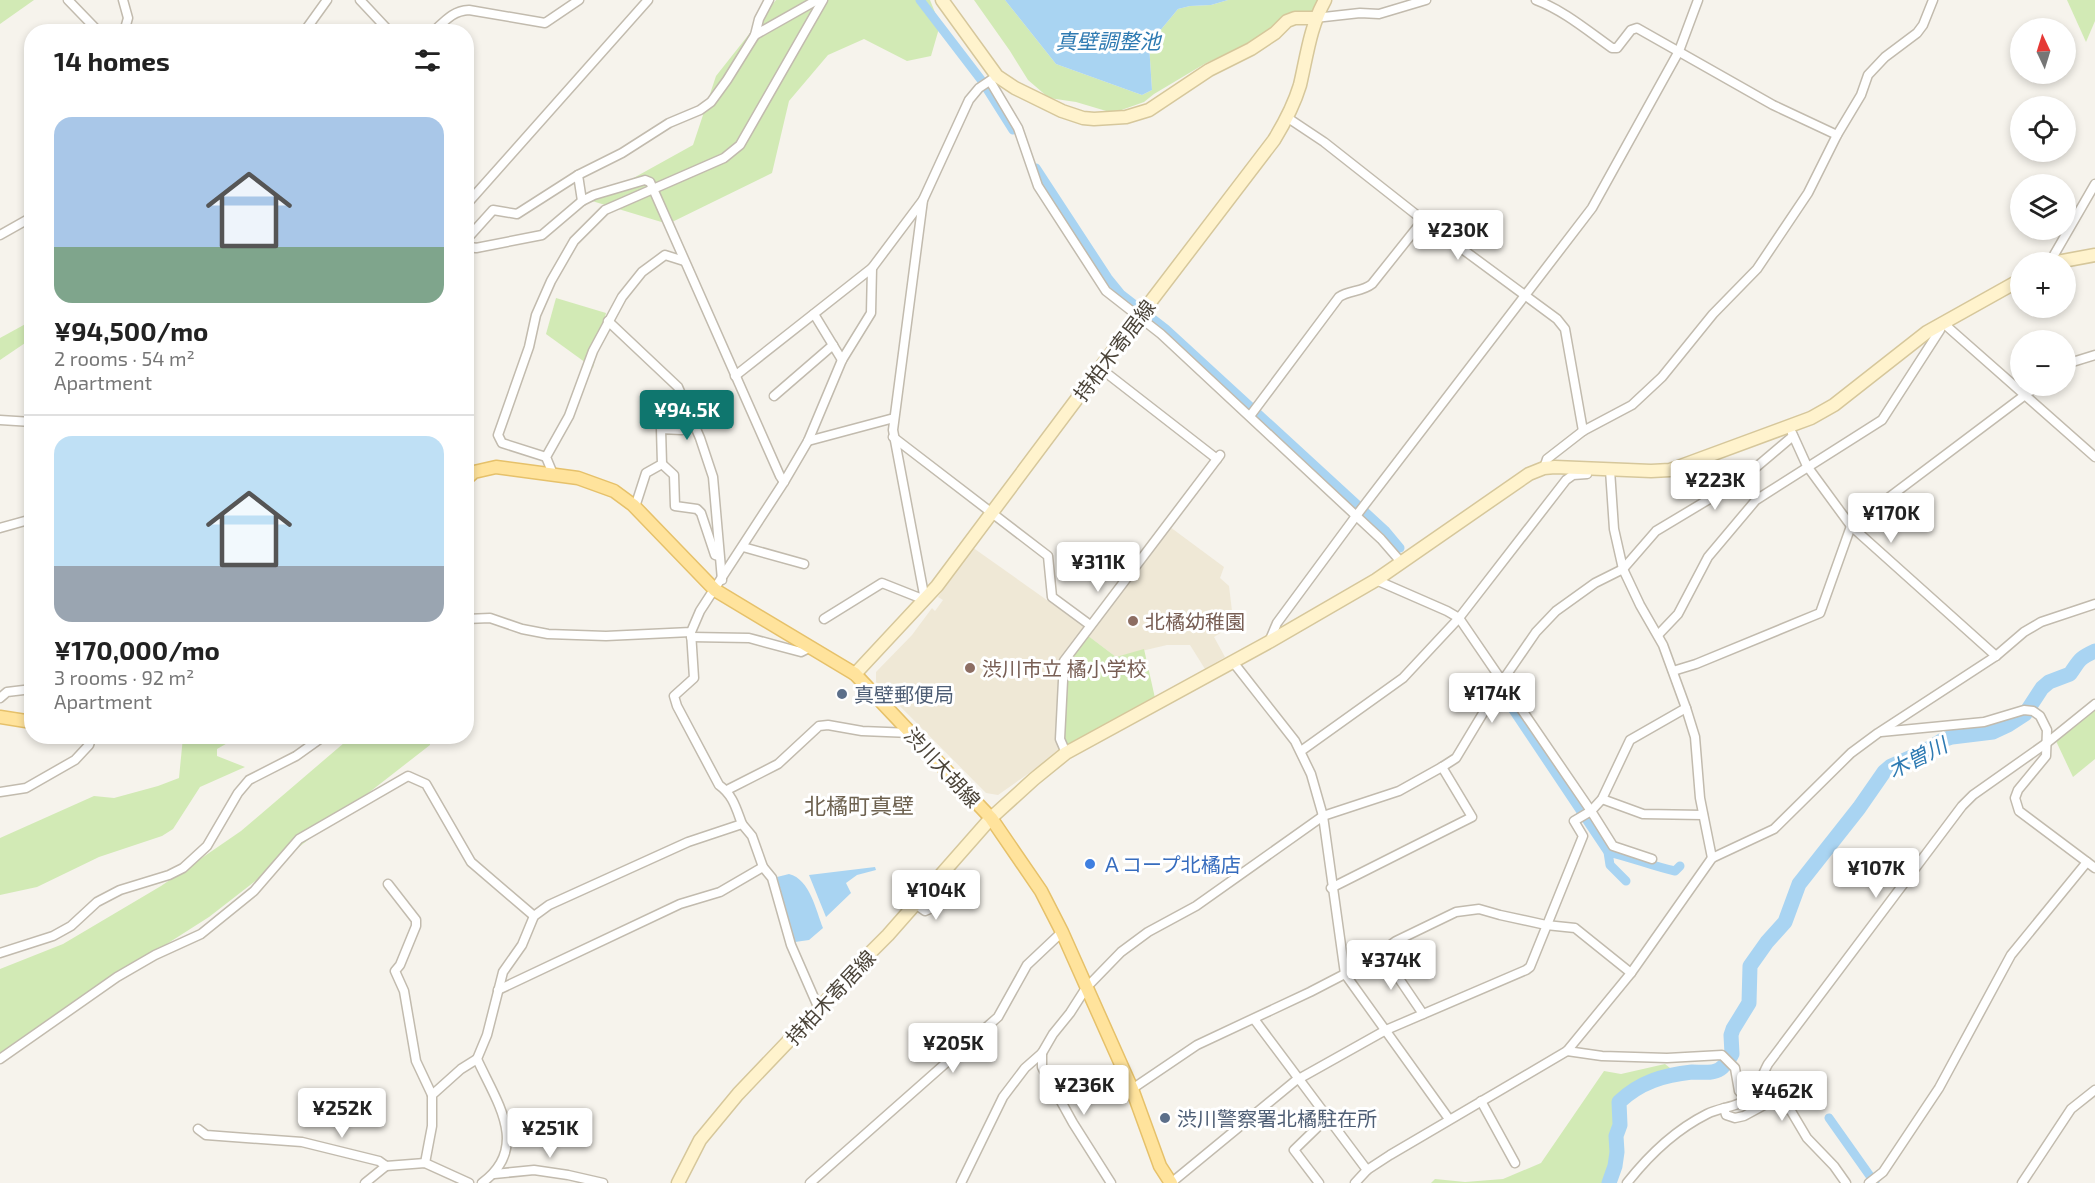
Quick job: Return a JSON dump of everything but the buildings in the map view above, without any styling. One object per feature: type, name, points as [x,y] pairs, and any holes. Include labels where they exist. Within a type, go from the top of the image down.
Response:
[{"type":"main road","name":"渋川大胡線","points":[[474,472],[496,467],[553,474],[597,484],[614,491],[635,507],[718,585],[855,674],[991,818],[1041,891],[1062,932],[1132,1089],[1160,1166],[1171,1183]]},
{"type":"main road","points":[[2,717],[24,721]]},
{"type":"street","points":[[68,0],[91,24]]},
{"type":"street","points":[[123,0],[128,18],[126,24]]},
{"type":"street","points":[[310,24],[327,0]]},
{"type":"street","points":[[360,0],[382,24]]},
{"type":"street","points":[[441,24],[450,15],[461,10],[545,23],[579,0]]},
{"type":"street","points":[[474,196],[648,0]]},
{"type":"street","points":[[474,231],[493,210],[516,214],[578,175],[622,153],[669,123],[700,110],[711,102],[755,35],[759,19],[769,0]]},
{"type":"street","points":[[755,35],[817,0]]},
{"type":"street","points":[[553,474],[546,457],[502,443],[498,435],[529,347],[536,315],[562,260],[574,242],[605,210],[724,158],[740,145],[824,0]]},
{"type":"street","points":[[942,0],[989,67],[988,82],[1018,128],[1038,186],[1100,284],[1113,298],[1142,312],[1161,334],[1357,515],[1401,562]]},
{"type":"street","name":"持柏木寄居線","points":[[855,674],[925,600],[1268,148],[1288,118],[1299,86],[1315,18],[1325,0]]},
{"type":"street","points":[[988,82],[1015,88],[1071,115],[1094,119],[1126,117],[1149,110],[1209,70],[1251,49],[1275,33],[1287,21],[1295,18],[1360,13],[1379,14],[1426,0]]},
{"type":"street","points":[[1536,0],[1544,2],[1612,48],[1617,48],[1631,30],[1637,27],[1773,105],[1837,135]]},
{"type":"street","points":[[1269,642],[1277,623],[1357,515],[1592,208],[1679,51],[1698,0]]},
{"type":"street","points":[[1611,472],[1567,467],[1544,468],[1547,459],[1583,431],[1632,405],[1662,377],[1713,314],[1757,269],[1808,193],[1837,135],[1862,95],[1868,75],[1885,57],[1917,33],[1923,25],[1933,0]]},
{"type":"street","points":[[735,376],[872,268],[923,200],[969,100],[988,82]]},
{"type":"street","points":[[1288,118],[1324,142],[1423,220],[1557,319],[1565,329],[1583,431]]},
{"type":"street","points":[[578,175],[582,201]]},
{"type":"street","points":[[474,248],[542,235],[582,201],[594,195],[645,180],[650,182],[784,482]]},
{"type":"street","points":[[2056,252],[2095,184]]},
{"type":"street","points":[[923,200],[893,437],[925,600]]},
{"type":"street","points":[[1250,416],[1339,297],[1344,293],[1364,289],[1372,284],[1423,220]]},
{"type":"street","points":[[0,235],[24,222]]},
{"type":"street","points":[[546,457],[569,416],[593,351],[622,297],[642,273],[665,255],[684,261]]},
{"type":"street","points":[[2076,258],[2095,255]]},
{"type":"street","points":[[819,1010],[790,945],[772,878],[763,867],[752,836],[742,824],[734,800],[727,790],[719,785],[674,696],[694,678],[691,635],[700,611],[743,547],[808,441],[842,360],[871,313],[872,268]]},
{"type":"street","points":[[961,1183],[1003,1097],[1026,1068],[1042,1053],[1086,988],[1121,952],[1148,932],[1196,906],[1323,816],[1399,791],[1456,758],[1503,680],[1536,632],[1556,611],[1595,582],[1623,569],[1656,531],[1741,480],[1791,432],[1834,405],[1942,322],[2010,285]]},
{"type":"street","points":[[814,314],[842,360]]},
{"type":"street","points":[[608,321],[678,387],[700,438],[713,477],[719,556],[718,585]]},
{"type":"street","points":[[1942,322],[2010,382]]},
{"type":"street","points":[[1658,635],[1678,614],[1708,557],[1756,500],[1882,420],[1940,330],[1942,322]]},
{"type":"street","points":[[774,396],[833,345]]},
{"type":"street","points":[[2076,361],[2095,355]]},
{"type":"street","points":[[1066,753],[1059,739],[1064,661],[1218,457],[1100,368]]},
{"type":"street","points":[[681,394],[682,430],[661,429],[662,464],[674,475],[675,506],[697,509],[701,513],[715,555],[719,556]]},
{"type":"street","points":[[1673,670],[1696,664],[1820,613],[1851,526],[2024,396]]},
{"type":"street","points":[[2026,396],[2095,457]]},
{"type":"street","points":[[808,441],[894,418]]},
{"type":"street","points":[[0,420],[24,422]]},
{"type":"street","points":[[1791,432],[1807,466],[1851,526],[1995,656]]},
{"type":"street","points":[[1301,751],[1403,678],[1459,618],[1566,480],[1579,474],[1670,470],[1791,432]]},
{"type":"street","points":[[893,437],[1048,556],[1052,597],[1090,625]]},
{"type":"street","points":[[635,507],[646,473],[662,464]]},
{"type":"street","name":"持柏木寄居線","points":[[678,1183],[690,1157],[707,1130],[819,1010],[991,818],[1066,753],[1269,642],[1376,580],[1521,479],[1544,468]]},
{"type":"street","points":[[1611,472],[1614,529],[1623,569],[1640,605],[1658,635],[1673,670],[1695,737],[1703,815],[1712,858]]},
{"type":"street","points":[[0,528],[24,521]]},
{"type":"street","points":[[743,547],[804,564]]},
{"type":"street","points":[[1376,580],[1459,618],[1613,846],[1652,859]]},
{"type":"street","points":[[824,619],[882,583],[925,600]]},
{"type":"street","points":[[1355,1183],[1367,1170],[1449,1119],[1567,1051],[1630,973],[1712,858],[1774,829],[1851,753],[1995,656],[2024,632],[2041,622],[2095,604]]},
{"type":"street","points":[[474,619],[490,618],[522,629],[548,634],[691,635],[749,638],[801,652],[812,647]]},
{"type":"street","points":[[1233,662],[1301,751],[1311,774],[1323,816],[1345,974],[1449,1119]]},
{"type":"street","points":[[0,698],[7,692],[24,690]]},
{"type":"street","points":[[1627,1183],[1646,1159],[1664,1143],[1706,1114],[1740,1104],[1754,1093],[1768,1064],[1962,806],[1973,795],[2048,742],[2095,704]]},
{"type":"street","points":[[1171,1183],[1299,1079],[1386,1030],[1530,967],[1583,836],[1574,821],[1589,812],[1602,799],[1630,740],[1686,708]]},
{"type":"street","points":[[1878,733],[1984,722],[2024,710],[2033,711],[2040,716],[2047,730],[2048,742],[2046,756],[2018,790],[2015,798],[2019,811],[2095,868]]},
{"type":"street","points":[[727,790],[778,764],[819,726],[910,733]]},
{"type":"street","points":[[0,792],[26,788],[75,759],[89,744]]},
{"type":"street","points":[[0,953],[53,936],[71,926],[97,902],[120,890],[169,875],[183,868],[207,846],[238,793],[249,780],[296,756],[313,744]]},
{"type":"street","points":[[1332,888],[1472,817],[1442,767]]},
{"type":"street","points":[[0,1059],[117,977],[155,955],[201,934],[254,891],[299,839],[408,776],[426,784],[471,862],[534,916]]},
{"type":"street","points":[[1602,799],[1643,814],[1703,815]]},
{"type":"street","points":[[432,1095],[461,1069],[477,1059],[487,1035],[503,972],[522,945],[534,916],[549,905],[651,858],[688,842],[742,824]]},
{"type":"street","points":[[1869,1183],[1883,1172],[1940,1088],[2011,955],[2087,862]]},
{"type":"street","points":[[498,990],[680,904],[720,892],[763,867]]},
{"type":"street","points":[[388,884],[416,920],[416,926],[395,971],[404,991],[416,1061],[432,1095],[432,1126],[425,1163]]},
{"type":"street","points":[[915,904],[925,911],[934,907],[950,892]]},
{"type":"street","points":[[1132,1089],[1197,1045],[1345,974],[1366,963],[1396,941],[1456,912],[1479,909],[1546,926],[1575,928],[1630,973]]},
{"type":"street","points":[[810,1183],[998,1017],[1027,965],[1062,932]]},
{"type":"street","points":[[1381,952],[1423,1014]]},
{"type":"street","points":[[1254,1019],[1367,1170]]},
{"type":"street","points":[[1567,1051],[1602,1056],[1667,1058],[1722,1054],[1736,1071],[1739,1091],[1746,1099]]},
{"type":"street","points":[[1042,1053],[1042,1067],[1073,1123],[1111,1183]]},
{"type":"street","points":[[477,1059],[505,1121],[508,1135],[506,1150],[494,1174],[482,1183]]},
{"type":"street","points":[[2022,1183],[2071,1109],[2095,1090]]},
{"type":"street","points":[[1481,1101],[1515,1163]]},
{"type":"street","points":[[1724,1108],[1726,1115],[1735,1118],[1744,1116],[1768,1103],[1780,1103],[1791,1111],[1807,1138],[1834,1166],[1846,1183]]},
{"type":"street","points":[[1319,1183],[1294,1150],[1328,1117]]},
{"type":"street","points":[[198,1129],[206,1135],[302,1142],[379,1161],[386,1166]]},
{"type":"street","points":[[364,1183],[386,1166],[425,1163],[469,1183]]},
{"type":"street","points":[[494,1174],[534,1170],[603,1183]]},
{"type":"shaded area","points":[[1170,527],[1224,567],[1220,578],[1229,586],[1232,611],[1225,612],[1227,629],[1214,637],[1225,657],[1205,669],[1190,645],[1167,645],[1116,657],[1087,635]]},
{"type":"shaded area","name":"渋川市立 橘小学校","points":[[972,547],[1085,627],[1060,664],[1062,750],[998,795],[986,793],[876,682],[876,672],[912,635],[932,608],[935,611],[943,600],[938,597]]},
{"type":"green space","points":[[0,0],[34,0],[0,24]]},
{"type":"green space","points":[[776,0],[930,0],[940,25],[931,56],[907,61],[864,39],[828,55],[789,101],[772,173],[668,224],[592,201],[693,145],[716,76]]},
{"type":"green space","points":[[974,0],[1005,0],[1056,64],[1142,95],[1152,90],[1149,44],[1178,9],[1211,5],[1228,0],[1323,0],[1312,14],[1300,11],[1286,15],[1273,29],[1248,45],[1206,63],[1144,102],[1113,113],[1076,102],[1049,98],[1028,80]]},
{"type":"green space","points":[[2067,0],[2095,0],[2095,21],[2086,42]]},
{"type":"green space","points":[[556,298],[606,313],[593,368],[546,334]]},
{"type":"green space","points":[[24,325],[24,344],[0,360],[0,338]]},
{"type":"green space","points":[[1087,635],[1116,657],[1144,649],[1155,698],[1067,746],[1062,739],[1065,663]]},
{"type":"green space","points":[[2095,708],[2095,759],[2073,777],[2056,741]]},
{"type":"green space","points":[[182,744],[226,744],[217,749],[217,756],[245,767],[200,787],[173,829],[162,836],[99,857],[37,887],[0,895],[0,838],[94,796],[114,798],[179,778]]},
{"type":"green space","points":[[343,744],[430,744],[209,917],[115,977],[0,1057],[0,969],[63,944],[161,886],[241,831]]},
{"type":"green space","points":[[1665,1064],[1675,1072],[1645,1081],[1618,1102],[1614,1153],[1607,1183],[1431,1183],[1435,1179],[1465,1182],[1503,1179],[1541,1163],[1604,1071],[1621,1074]]},
{"type":"water","name":"真壁調整池","points":[[1005,0],[1228,0],[1211,5],[1178,9],[1149,44],[1152,90],[1142,95],[1056,64]]},
{"type":"water","points":[[875,867],[876,870],[857,875],[846,883],[851,893],[826,917],[809,875]]},
{"type":"water","points":[[789,874],[802,882],[807,889],[823,928],[809,940],[795,942],[777,877]]},
{"type":"waterway","points":[[920,0],[982,81],[1013,130]]},
{"type":"waterway","points":[[1036,168],[1108,278],[1121,294],[1166,329],[1385,530],[1400,548]]},
{"type":"waterway","name":"木曽川","points":[[1609,1183],[1617,1152],[1616,1136],[1620,1125],[1619,1102],[1635,1089],[1653,1081],[1682,1073],[1714,1072],[1725,1064],[1732,1054],[1733,1029],[1749,1003],[1750,966],[1785,922],[1799,884],[1859,808],[1884,772],[1891,766],[1943,740],[1993,732],[2008,725],[2025,714],[2042,688],[2049,682],[2070,674],[2080,660],[2095,651]]},
{"type":"waterway","points":[[1509,704],[1608,852],[1610,865],[1626,881]]},
{"type":"waterway","points":[[1608,852],[1675,871],[1680,866]]},
{"type":"waterway","points":[[1829,1118],[1875,1183]]},
{"type":"place","name":"北橘幼稚園","points":[[1133,621]]},
{"type":"place","name":"渋川市立 橘小学校","points":[[970,668]]},
{"type":"place","name":"真壁郵便局","points":[[842,694]]},
{"type":"place","name":"Ａコープ北橘店","points":[[1090,864]]},
{"type":"place","name":"渋川警察署北橘駐在所","points":[[1165,1118]]},
{"type":"district","name":"北橘町真壁","points":[[859,805]]}]
